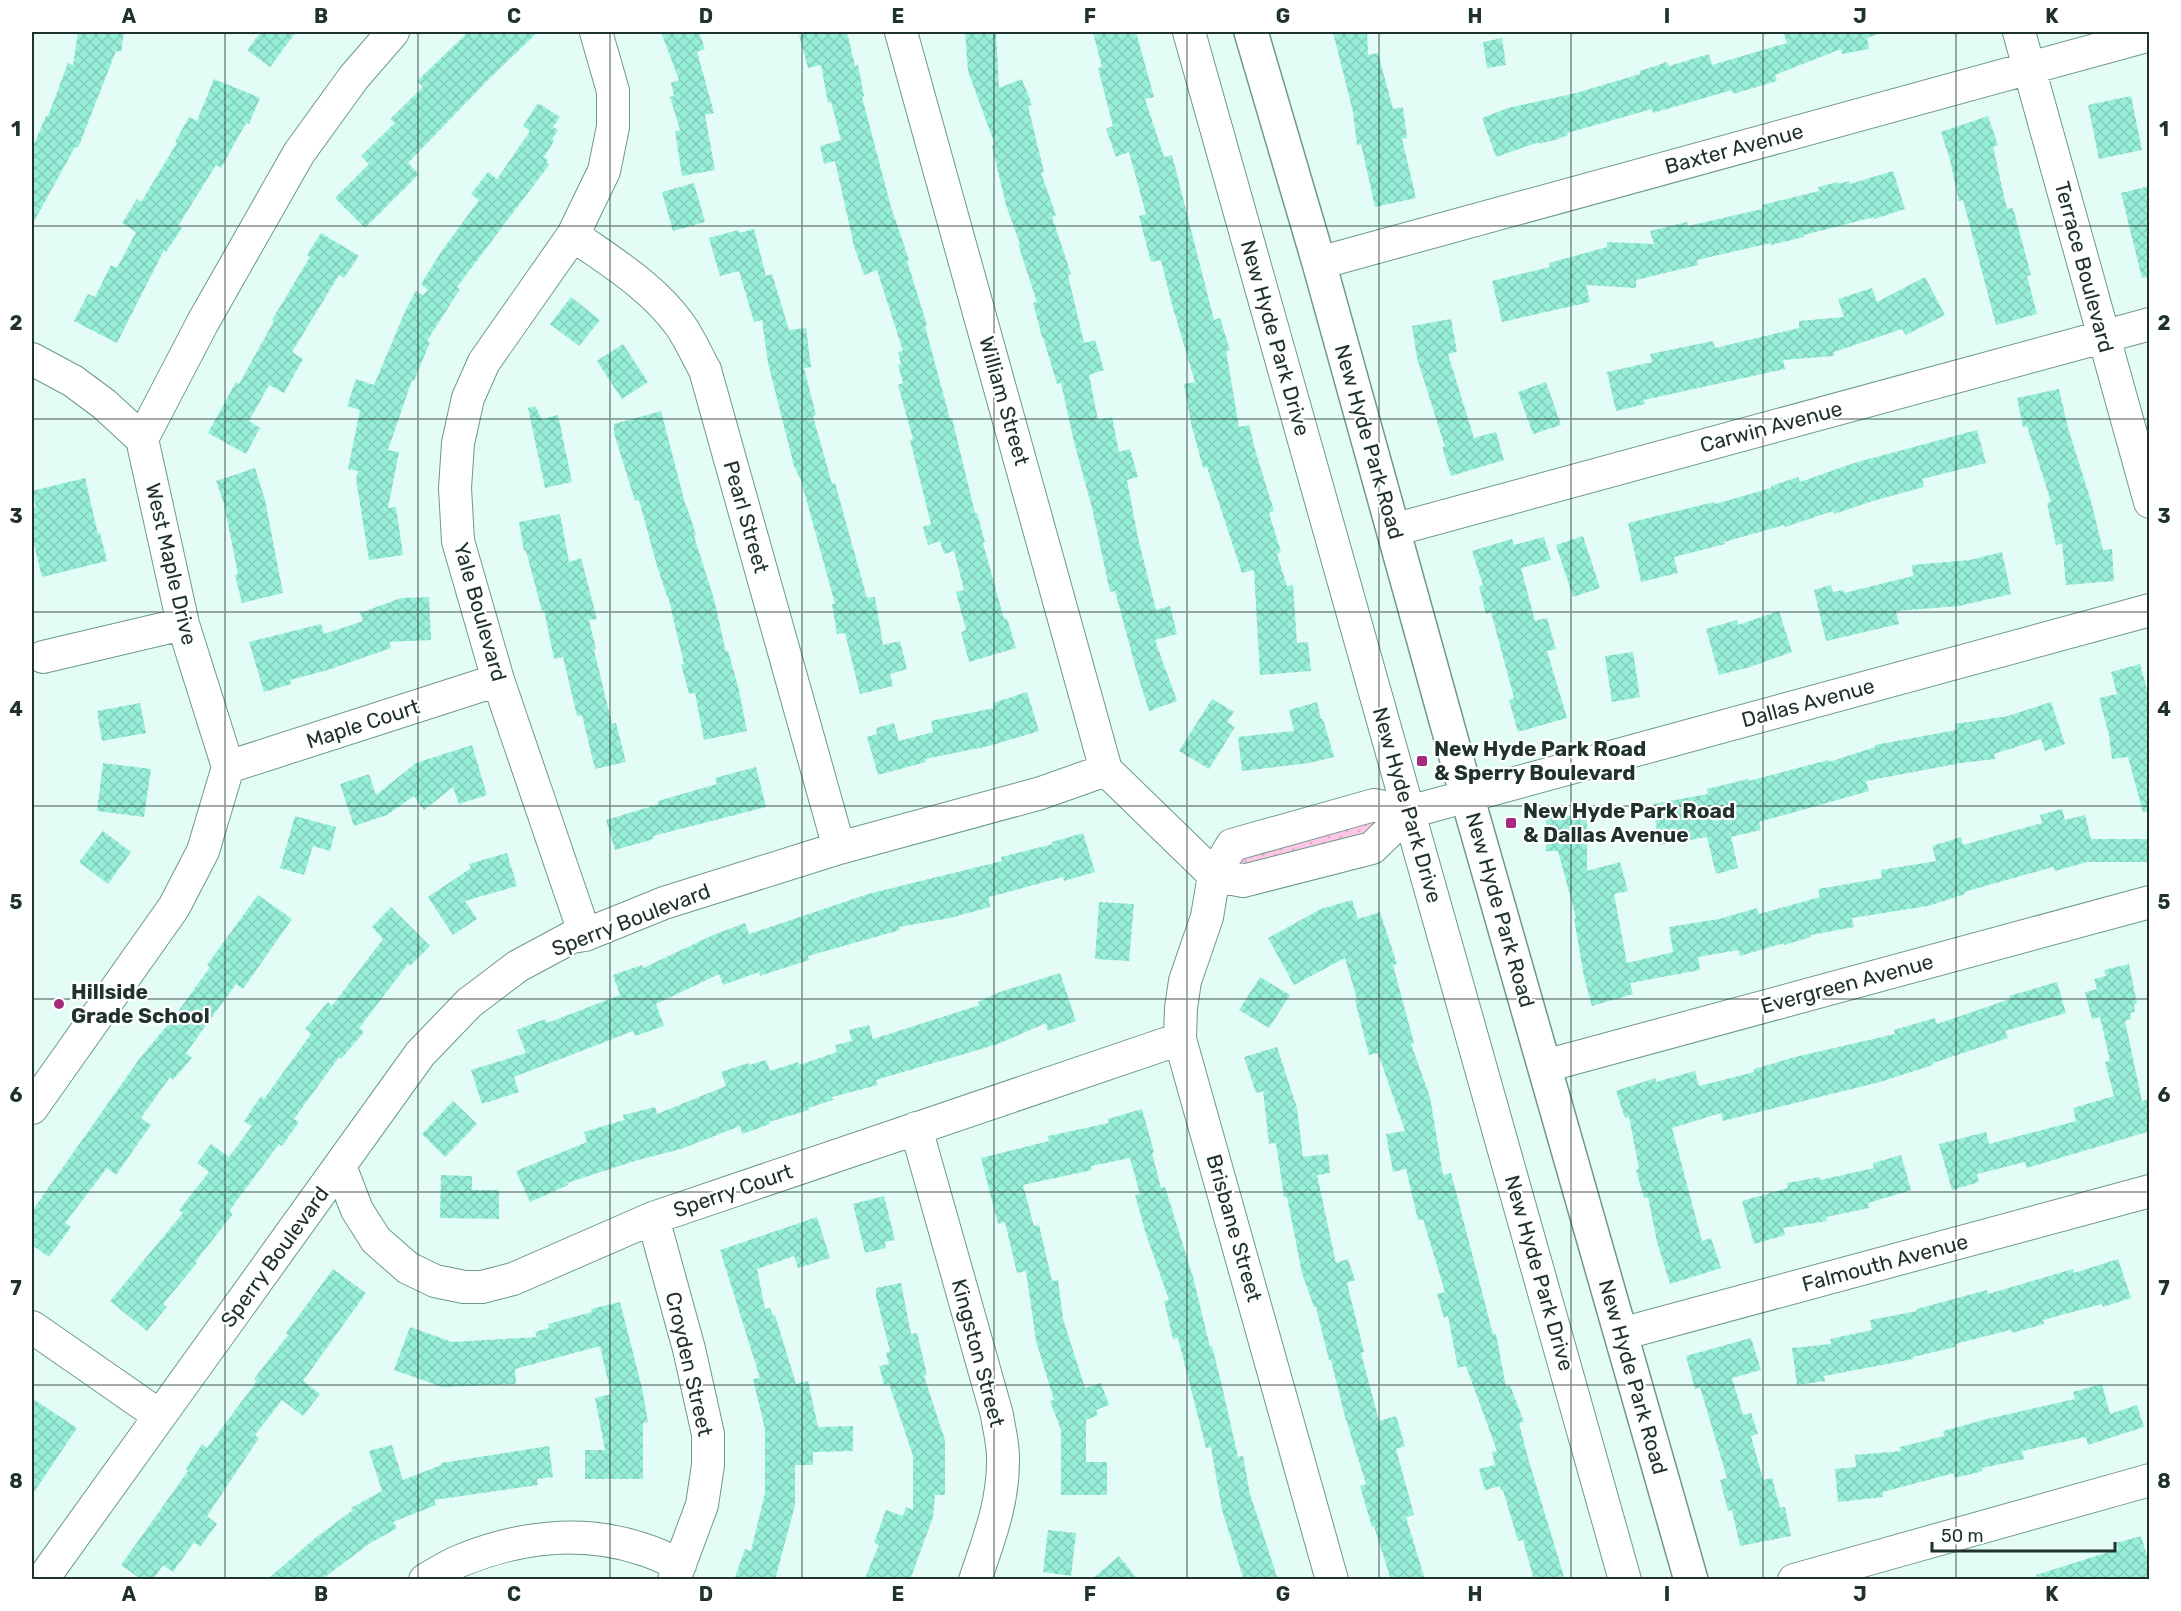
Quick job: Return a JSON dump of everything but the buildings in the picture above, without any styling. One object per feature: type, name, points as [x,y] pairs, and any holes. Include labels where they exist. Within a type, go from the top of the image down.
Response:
[{"type":"main road","name":"New Hyde Park Road","points":[[1251,32],[1319,263],[1467,796],[1691,1580]]},
{"type":"street","points":[[32,359],[73,381],[142,439],[203,322],[299,153],[354,77],[393,32]]},
{"type":"street","name":"Yale Boulevard","points":[[585,935],[498,680],[458,541],[455,488],[458,443],[468,398],[484,362],[573,235],[604,171],[613,127],[614,91],[596,32]]},
{"type":"street","name":"William Street","points":[[901,32],[1106,770]]},
{"type":"street","name":"New Hyde Park Drive","points":[[1189,32],[1625,1580]]},
{"type":"street","name":"Terrace Boulevard","points":[[2019,32],[2150,502]]},
{"type":"street","name":"Baxter Avenue","points":[[1319,263],[2150,35]]},
{"type":"street","name":"Pearl Street","points":[[573,235],[632,276],[655,296],[681,326],[705,370],[839,848]]},
{"type":"street","name":"Carwin Avenue","points":[[1393,530],[2150,324]]},
{"type":"street","name":"West Maple Drive","points":[[142,439],[183,624],[228,767]]},
{"type":"street","name":"Dallas Avenue","points":[[1467,796],[2150,610]]},
{"type":"street","points":[[43,657],[183,624]]},
{"type":"street","name":"Maple Court","points":[[228,767],[498,680]]},
{"type":"street","points":[[32,1108],[174,907],[202,851],[228,767]]},
{"type":"street","points":[[1106,770],[1214,875],[1243,881],[1372,848],[1409,812],[1467,796]]},
{"type":"street","name":"Sperry Boulevard","points":[[42,1580],[420,1054],[469,1003],[518,966],[572,937],[585,935],[664,903],[839,848],[1041,793],[1106,770]]},
{"type":"street","name":"Brisbane Street","points":[[1214,875],[1207,917],[1185,981],[1180,1039],[1332,1580]]},
{"type":"street","name":"Evergreen Avenue","points":[[1545,1066],[2150,902]]},
{"type":"street","name":"Sperry Court","points":[[340,1166],[357,1210],[376,1240],[408,1268],[435,1281],[464,1287],[482,1287],[513,1280],[653,1218],[1180,1039]]},
{"type":"street","name":"Kingston Street","points":[[916,1128],[997,1415],[1003,1455],[1002,1491],[994,1526],[975,1580]]},
{"type":"street","name":"Falmouth Avenue","points":[[1621,1334],[2150,1191]]},
{"type":"street","name":"Croyden Street","points":[[653,1218],[689,1349],[708,1434],[708,1465],[702,1505],[677,1572]]},
{"type":"street","points":[[32,1327],[160,1416]]},
{"type":"street","points":[[1794,1580],[2150,1480]]},
{"type":"street","points":[[425,1580],[461,1560],[528,1540],[559,1537],[595,1538],[641,1548],[677,1572]]},
{"type":"shaded area","points":[[1401,815],[1372,844],[1219,872],[1234,849]]},
{"type":"place","name":"New Hyde Park Road & Sperry Boulevard","points":[[1422,761]]},
{"type":"place","name":"New Hyde Park Road & Dallas Avenue","points":[[1511,823]]},
{"type":"place","name":"Hillside Grade School","points":[[59,1004]]}]
